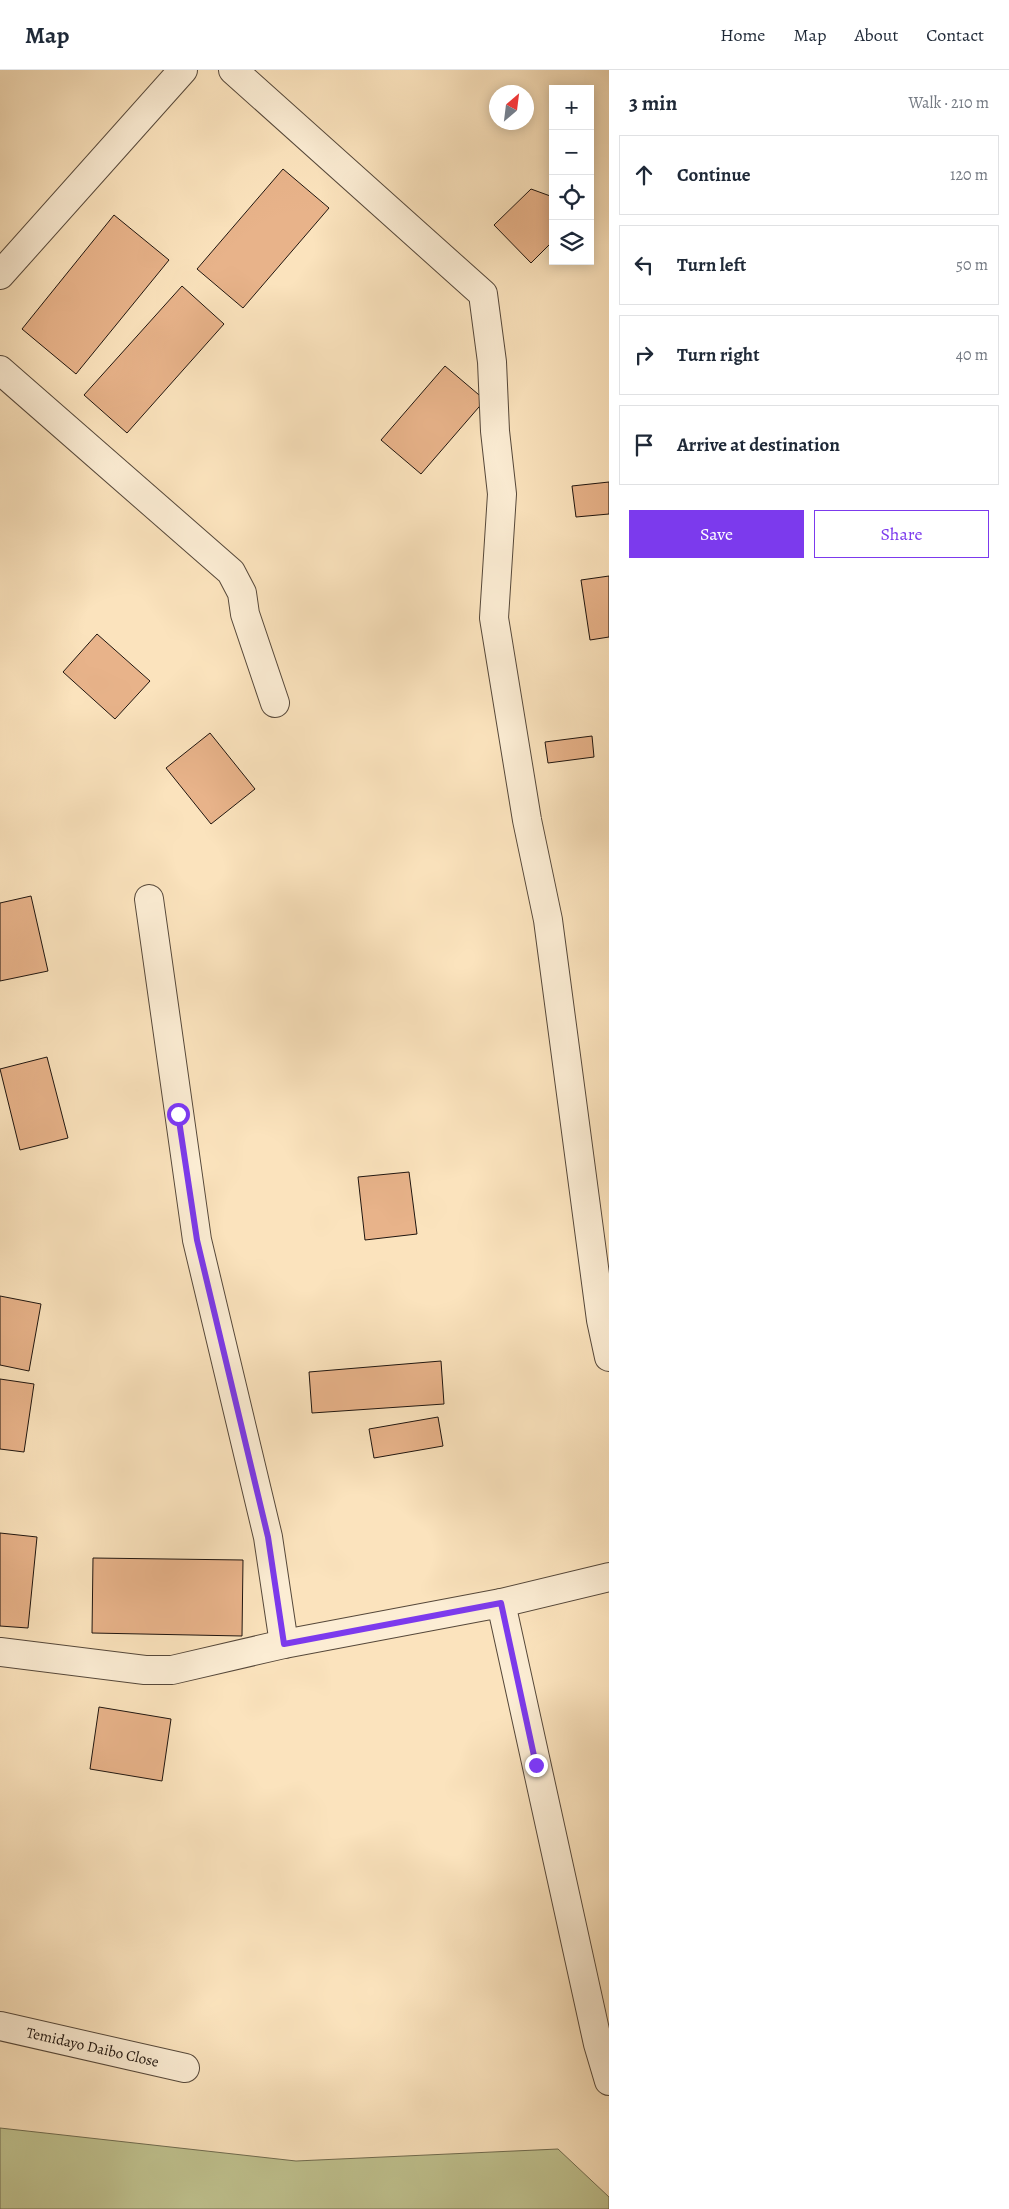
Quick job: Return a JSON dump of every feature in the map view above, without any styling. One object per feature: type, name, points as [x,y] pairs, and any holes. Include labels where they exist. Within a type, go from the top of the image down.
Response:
[{"type":"street","points":[[0,275],[183,70]]},
{"type":"street","points":[[233,70],[483,294],[492,362],[502,494],[494,618],[527,820],[548,920],[601,1320],[609,1357]]},
{"type":"street","points":[[0,370],[230,572],[242,593],[245,614],[275,703]]},
{"type":"street","points":[[149,899],[197,1240],[268,1537],[284,1644]]},
{"type":"street","points":[[0,1652],[145,1670],[172,1670],[284,1644],[501,1603],[609,1577]]},
{"type":"street","points":[[501,1603],[598,2044],[609,2081]]},
{"type":"street","name":"Temidayo Daibo Close","points":[[0,2026],[185,2068]]},
{"type":"green space","points":[[0,2128],[296,2161],[558,2149],[609,2197],[609,2209],[0,2209]]},
{"type":"building","points":[[283,169],[329,208],[243,308],[197,269]]},
{"type":"building","points":[[531,189],[549,196],[549,245],[531,263],[494,225]]},
{"type":"building","points":[[114,215],[169,260],[76,374],[22,329]]},
{"type":"building","points":[[182,286],[224,324],[127,433],[84,395]]},
{"type":"building","points":[[445,366],[485,400],[421,474],[381,440]]},
{"type":"building","points":[[609,482],[609,514],[576,517],[572,486]]},
{"type":"building","points":[[609,576],[609,637],[590,640],[581,580]]},
{"type":"building","points":[[97,634],[150,681],[115,719],[63,672]]},
{"type":"building","points":[[210,733],[255,789],[211,824],[166,768]]},
{"type":"building","points":[[592,736],[594,757],[548,763],[545,742]]},
{"type":"building","points":[[31,896],[48,971],[0,981],[0,903]]},
{"type":"building","points":[[47,1057],[68,1138],[20,1150],[0,1069]]},
{"type":"building","points":[[409,1172],[417,1234],[365,1240],[358,1177]]},
{"type":"building","points":[[0,1296],[41,1304],[29,1371],[0,1365]]},
{"type":"building","points":[[441,1361],[444,1404],[312,1413],[309,1372]]},
{"type":"building","points":[[0,1379],[34,1384],[24,1452],[0,1449]]},
{"type":"building","points":[[438,1417],[443,1446],[374,1458],[369,1429]]},
{"type":"building","points":[[0,1533],[37,1537],[28,1628],[0,1626]]},
{"type":"building","points":[[93,1558],[243,1560],[242,1636],[92,1633]]},
{"type":"building","points":[[99,1707],[171,1719],[162,1781],[90,1769]]},
{"type":"route","points":[[178,1114],[197,1240],[268,1537],[284,1644],[501,1603],[536,1765]]}]
